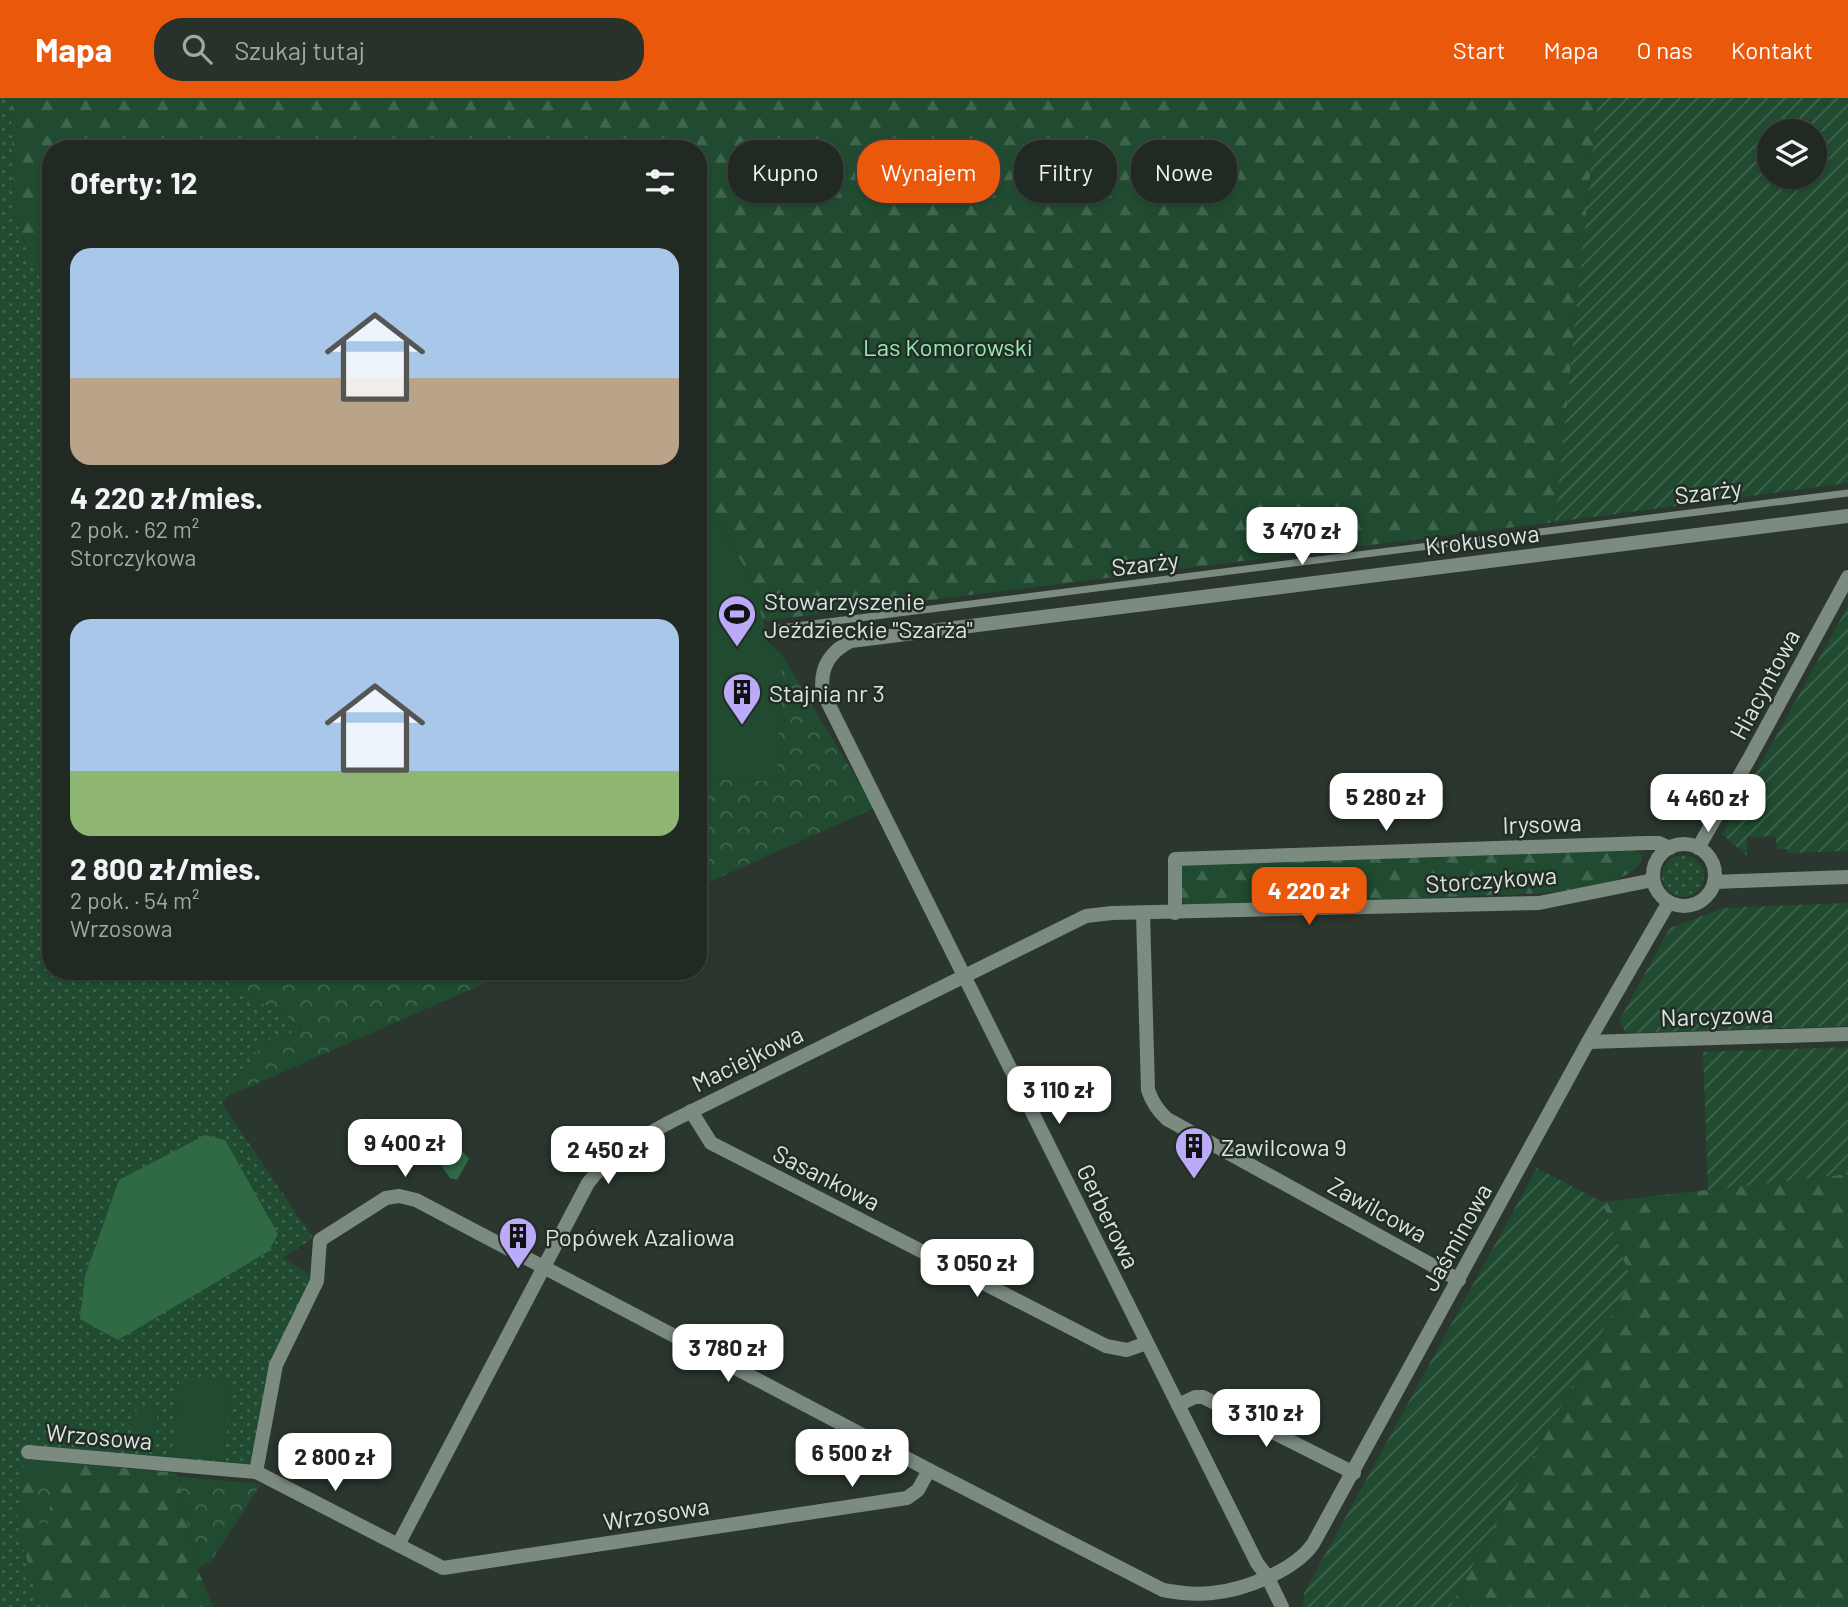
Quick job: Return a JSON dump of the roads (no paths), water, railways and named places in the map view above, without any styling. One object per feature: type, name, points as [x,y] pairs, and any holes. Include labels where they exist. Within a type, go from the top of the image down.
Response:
[{"type":"street","name":"Krokusowa","points":[[822,692],[826,665],[839,648],[851,641],[1848,516]]},
{"type":"street","name":"Hiacyntowa","points":[[1698,848],[1848,576]]},
{"type":"street","name":"Gerberowa","points":[[822,692],[1257,1563],[1267,1576],[1282,1607]]},
{"type":"street","name":"Irysowa","points":[[1175,913],[1175,859],[1646,843],[1670,848]]},
{"type":"street","points":[[1684,844],[1698,848],[1712,862],[1714,882],[1710,892],[1696,903],[1685,906],[1669,902],[1658,892],[1653,880],[1657,861],[1670,848],[1684,844]]},
{"type":"street","points":[[1714,882],[1848,877]]},
{"type":"street","name":"Storczykowa","points":[[965,975],[1086,916],[1539,903],[1653,880]]},
{"type":"street","name":"Jaśminowa","points":[[1267,1576],[1283,1570],[1306,1555],[1588,1042],[1669,902]]},
{"type":"street","name":"Zawilcowa","points":[[1143,913],[1148,1090],[1160,1113],[1459,1280]]},
{"type":"street","name":"Maciejkowa","points":[[398,1545],[580,1197],[597,1171],[626,1146],[691,1111],[965,975]]},
{"type":"street","name":"Narcyzowa","points":[[1588,1042],[1848,1034]]},
{"type":"street","name":"Sasankowa","points":[[691,1111],[711,1143],[1106,1346],[1127,1350],[1147,1343]]},
{"type":"street","points":[[256,1472],[276,1365],[317,1281],[320,1240],[386,1198],[408,1197],[1163,1590],[1213,1593],[1267,1576]]},
{"type":"street","points":[[1178,1405],[1195,1396],[1203,1397],[1353,1473]]},
{"type":"street","name":"Wrzosowa","points":[[27,1452],[256,1472],[443,1568],[907,1498],[918,1490],[929,1470]]},
{"type":"lane","name":"Szarży","points":[[780,628],[1848,492]]},
{"type":"place","name":"Stowarzyszenie Jeździeckie \"Szarża\"","points":[[737,648]]},
{"type":"place","name":"Stajnia nr 3","points":[[742,726]]},
{"type":"place","name":"Zawilcowa 9","points":[[1194,1180]]},
{"type":"place","name":"Popówek Azaliowa","points":[[518,1270]]},
{"type":"park label","name":"Las Komorowski","points":[[948,346]]}]
